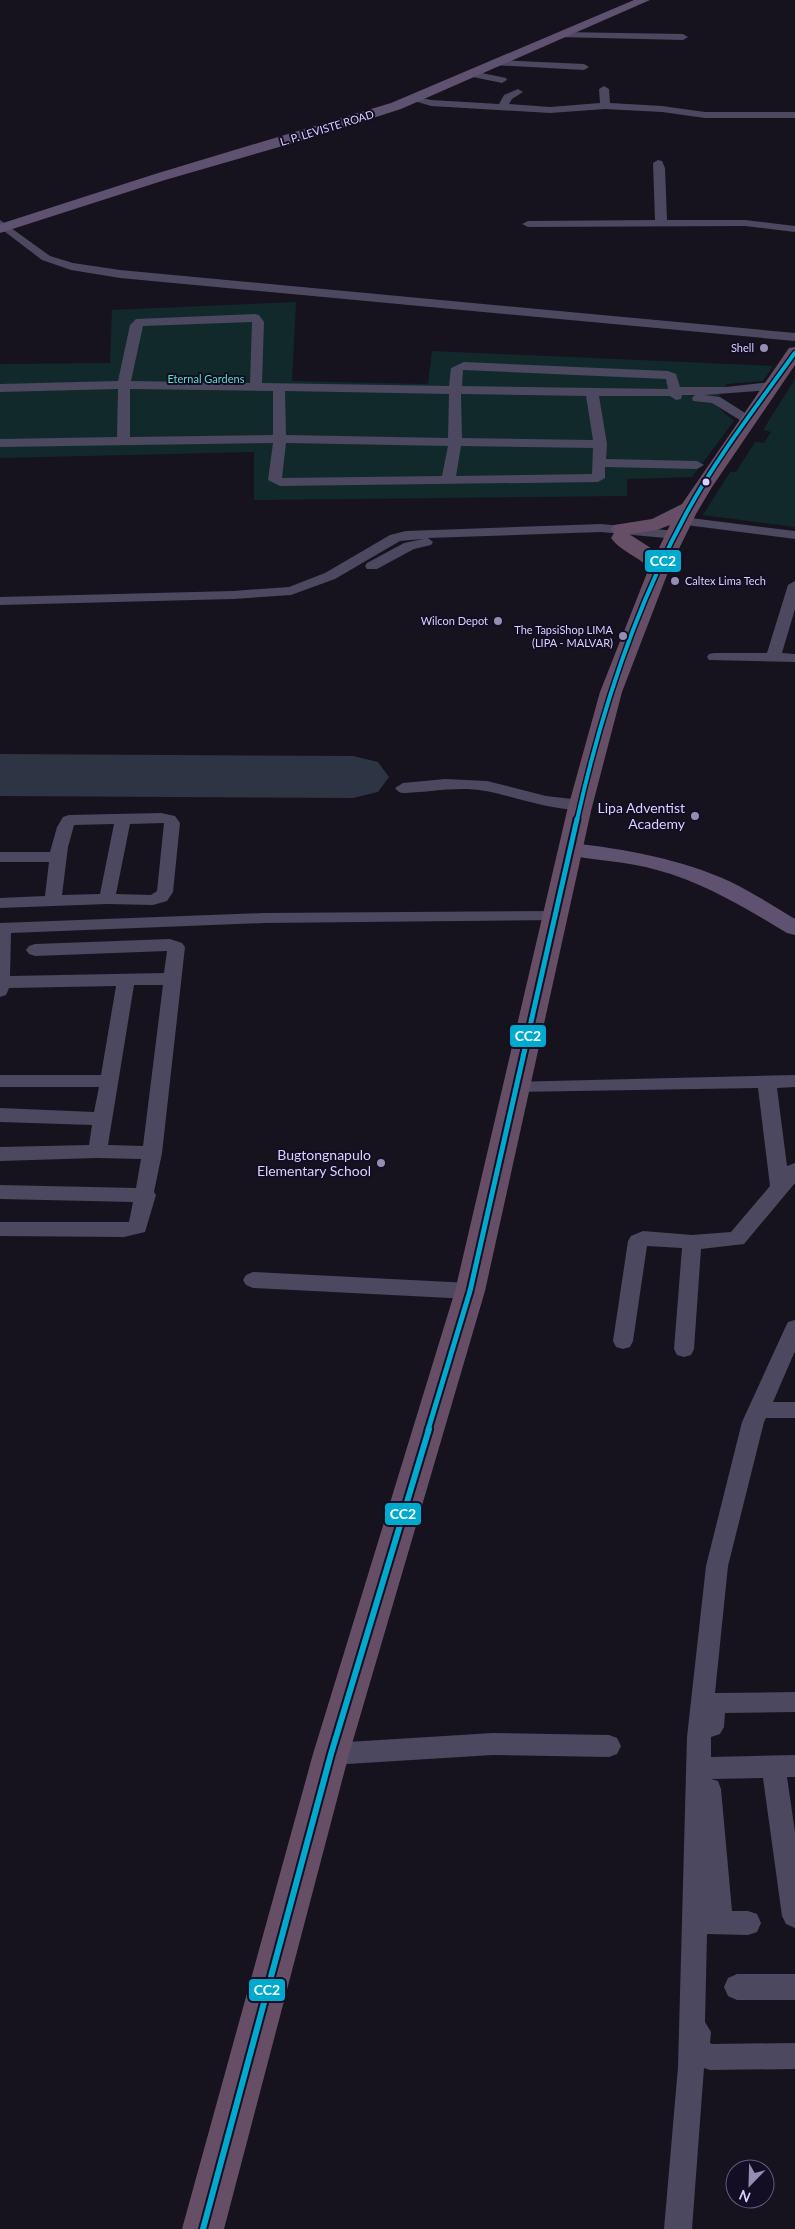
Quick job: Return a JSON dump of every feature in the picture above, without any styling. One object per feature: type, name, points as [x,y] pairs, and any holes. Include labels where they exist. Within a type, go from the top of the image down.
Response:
[{"type":"highway","points":[[203,2229],[331,1754],[470,1291],[581,805],[611,692],[676,535],[748,420],[795,352]]},
{"type":"highway","points":[[621,533],[657,524],[676,535]]},
{"type":"highway","points":[[621,533],[648,554],[676,535]]},
{"type":"main road","name":"L. P. LEVISTE ROAD","points":[[4,228],[160,177],[354,120],[413,99],[644,0]]},
{"type":"main road","points":[[571,849],[622,855],[678,868],[716,883],[795,928]]},
{"type":"street","points":[[560,35],[683,37]]},
{"type":"street","points":[[496,63],[584,67]]},
{"type":"street","points":[[472,74],[502,80]]},
{"type":"street","points":[[604,89],[605,106]]},
{"type":"street","points":[[502,107],[508,98],[518,92]]},
{"type":"street","points":[[413,99],[550,110],[605,106],[662,109],[706,115],[795,115]]},
{"type":"street","points":[[658,163],[660,168],[661,224]]},
{"type":"street","points":[[528,224],[745,223],[795,229]]},
{"type":"street","points":[[4,228],[46,258],[71,266],[120,274],[795,337]]},
{"type":"street","points":[[123,441],[124,384],[136,325],[140,322],[255,318],[258,322],[256,387]]},
{"type":"street","points":[[448,481],[455,442],[457,368],[464,366],[668,375],[672,377],[673,393]]},
{"type":"street","points":[[0,388],[124,384],[673,393],[724,398],[772,386]]},
{"type":"street","points":[[279,388],[280,438],[275,480],[280,482],[598,478],[600,444],[592,393]]},
{"type":"street","points":[[724,398],[748,420]]},
{"type":"street","points":[[0,443],[280,438],[600,444]]},
{"type":"street","points":[[598,463],[697,465]]},
{"type":"street","points":[[330,576],[364,570],[409,546],[427,542],[621,533]]},
{"type":"street","points":[[0,601],[273,594],[306,587],[406,535],[621,533],[795,535]]},
{"type":"street","points":[[373,551],[387,558]]},
{"type":"street","points":[[773,658],[795,585]]},
{"type":"street","points":[[714,658],[795,658]]},
{"type":"street","points":[[403,788],[442,784],[485,786],[565,804],[581,805]]},
{"type":"street","points":[[0,903],[53,900],[153,900],[161,898],[165,892],[172,823],[169,819],[161,818],[69,820],[65,825],[53,900]]},
{"type":"street","points":[[107,899],[123,819]]},
{"type":"street","points":[[0,857],[59,857]]},
{"type":"street","points":[[173,979],[1,986],[2,928],[264,918],[555,916]]},
{"type":"street","points":[[0,1229],[138,1227],[146,1195],[152,1153],[176,947],[170,945],[35,950]]},
{"type":"street","points":[[97,1152],[126,980]]},
{"type":"street","points":[[0,1081],[109,1081]]},
{"type":"street","points":[[516,1086],[795,1081]]},
{"type":"street","points":[[767,1082],[780,1186]]},
{"type":"street","points":[[0,1115],[102,1118]]},
{"type":"street","points":[[0,1154],[152,1153]]},
{"type":"street","points":[[623,1341],[638,1241],[643,1238],[692,1242],[737,1240],[795,1170]]},
{"type":"street","points":[[0,1192],[146,1195]]},
{"type":"street","points":[[684,1349],[692,1242]]},
{"type":"street","points":[[253,1280],[470,1291]]},
{"type":"street","points":[[678,2229],[691,2067],[699,1737],[717,1566],[753,1422],[795,1328]]},
{"type":"street","points":[[768,1410],[795,1410]]},
{"type":"street","points":[[748,1923],[712,1923],[709,1768],[714,1706],[717,1703],[795,1702]]},
{"type":"street","points":[[331,1754],[493,1744],[609,1746]]},
{"type":"street","points":[[709,1768],[784,1766],[795,1916]]},
{"type":"street","points":[[737,1987],[795,1987]]},
{"type":"street","points":[[699,2007],[697,2043],[701,2052],[710,2057],[795,2056]]},
{"type":"green space","name":"Eternal Gardens","points":[[296,302],[292,381],[428,384],[432,351],[773,366],[763,381],[727,384],[714,404],[734,421],[692,477],[627,479],[627,496],[254,500],[254,452],[0,458],[0,364],[110,363],[112,310]]},
{"type":"green space","points":[[795,379],[795,527],[703,515],[730,472],[736,472],[755,442],[764,443],[771,432],[763,430]]},
{"type":"runway","points":[[0,775],[353,777]]},
{"type":"transit line","name":"CC2","points":[[203,2229],[331,1754],[470,1291],[579,811],[611,692],[660,567],[686,514],[702,487],[795,352]]},
{"type":"place","name":"Shell","points":[[764,348]]},
{"type":"place","name":"Caltex Lima Tech","points":[[675,581]]},
{"type":"place","name":"Wilcon Depot","points":[[498,621]]},
{"type":"place","name":"The TapsiShop LIMA (LIPA - MALVAR)","points":[[623,636]]},
{"type":"place","name":"Lipa Adventist Academy","points":[[695,816]]},
{"type":"place","name":"Bugtongnapulo Elementary School","points":[[381,1163]]}]
